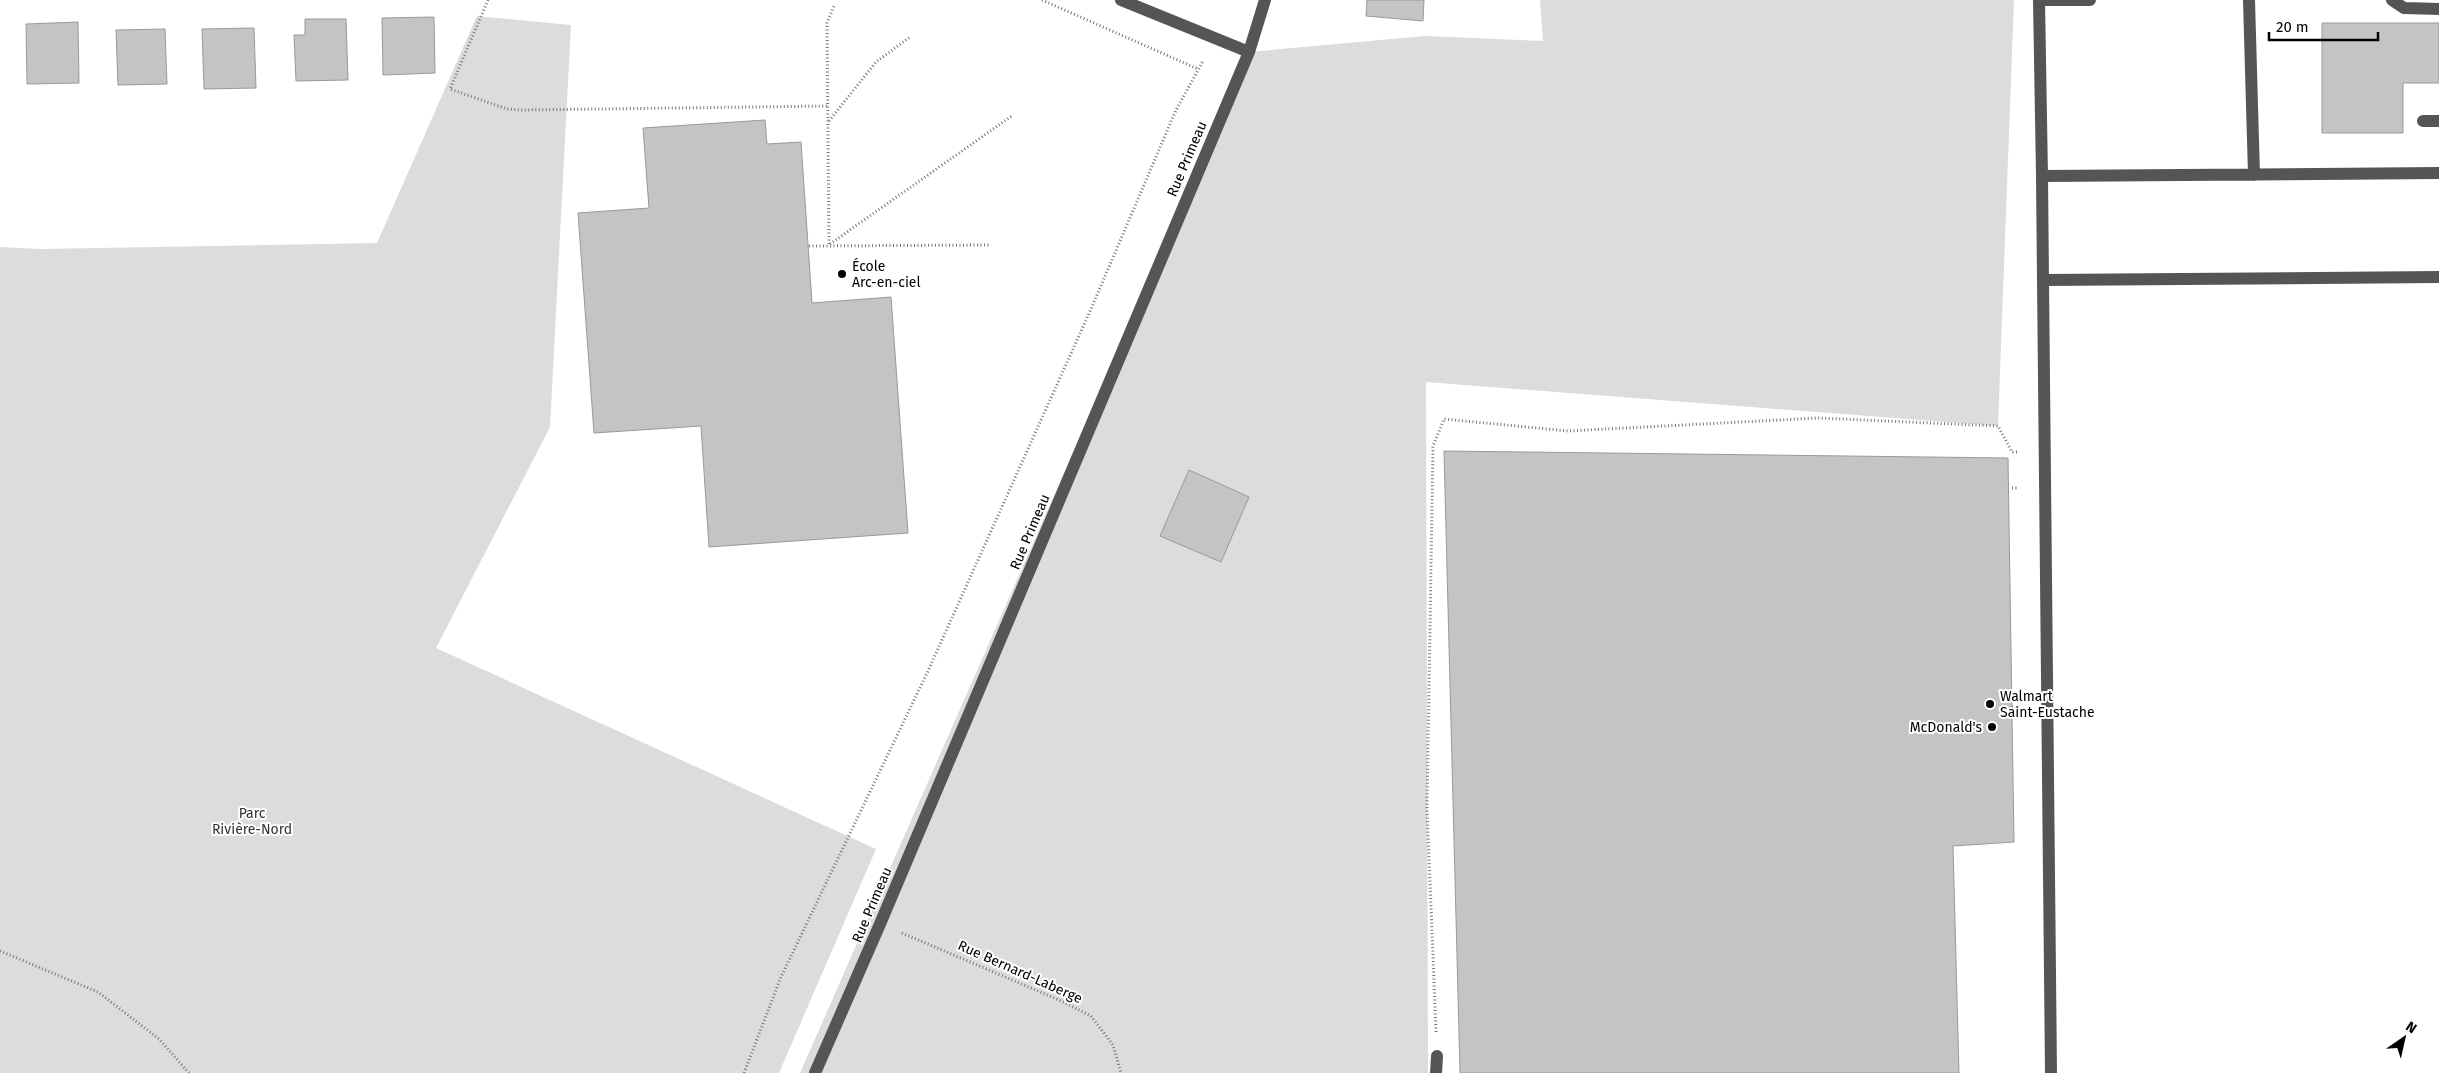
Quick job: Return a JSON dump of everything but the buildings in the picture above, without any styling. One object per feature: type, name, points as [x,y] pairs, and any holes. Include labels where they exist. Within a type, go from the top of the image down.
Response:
[{"type":"street","points":[[1121,0],[1249,52]]},
{"type":"street","name":"Rue Primeau","points":[[815,1073],[880,924],[1249,52],[1265,0]]},
{"type":"street","points":[[2051,1073],[2050,788],[2039,0],[2090,0]]},
{"type":"street","points":[[2249,0],[2254,175]]},
{"type":"street","points":[[2392,0],[2404,8],[2439,9]]},
{"type":"street","points":[[2423,121],[2439,121]]},
{"type":"street","points":[[2042,176],[2439,173]]},
{"type":"street","points":[[2043,280],[2439,277]]},
{"type":"street","points":[[1436,1073],[1437,1056]]},
{"type":"path","points":[[488,0],[450,89],[507,109],[829,106]]},
{"type":"path","points":[[1042,0],[1198,69]]},
{"type":"path","points":[[830,244],[827,23],[834,6]]},
{"type":"path","points":[[828,121],[876,62],[910,37]]},
{"type":"path","points":[[744,1073],[781,977],[928,671],[1091,309],[1188,86]]},
{"type":"path","points":[[830,244],[1013,115]]},
{"type":"path","points":[[808,246],[830,244],[991,245]]},
{"type":"path","points":[[1437,1056],[1427,808],[1433,446],[1444,419],[1568,431],[1818,418],[1998,426],[2012,452]]},
{"type":"path","name":"Rue Bernard-Laberge","points":[[880,924],[1060,1000],[1090,1016],[1113,1045],[1121,1073]]},
{"type":"path","points":[[0,950],[98,992],[159,1039],[189,1073]]},
{"type":"green space","points":[[1540,0],[2014,0],[1998,426],[1426,382],[1428,1073],[800,1073],[1249,52],[1425,36],[1543,41]]},
{"type":"green space","name":"Parc Rivière-Nord","points":[[477,16],[571,25],[550,427],[436,648],[876,849],[779,1073],[0,1073],[0,247],[40,249],[377,243]]},
{"type":"place","name":"École Arc-en-ciel","points":[[842,274]]},
{"type":"place","name":"Walmart Saint-Eustache","points":[[1990,704]]},
{"type":"place","name":"McDonald's","points":[[1992,727]]}]
